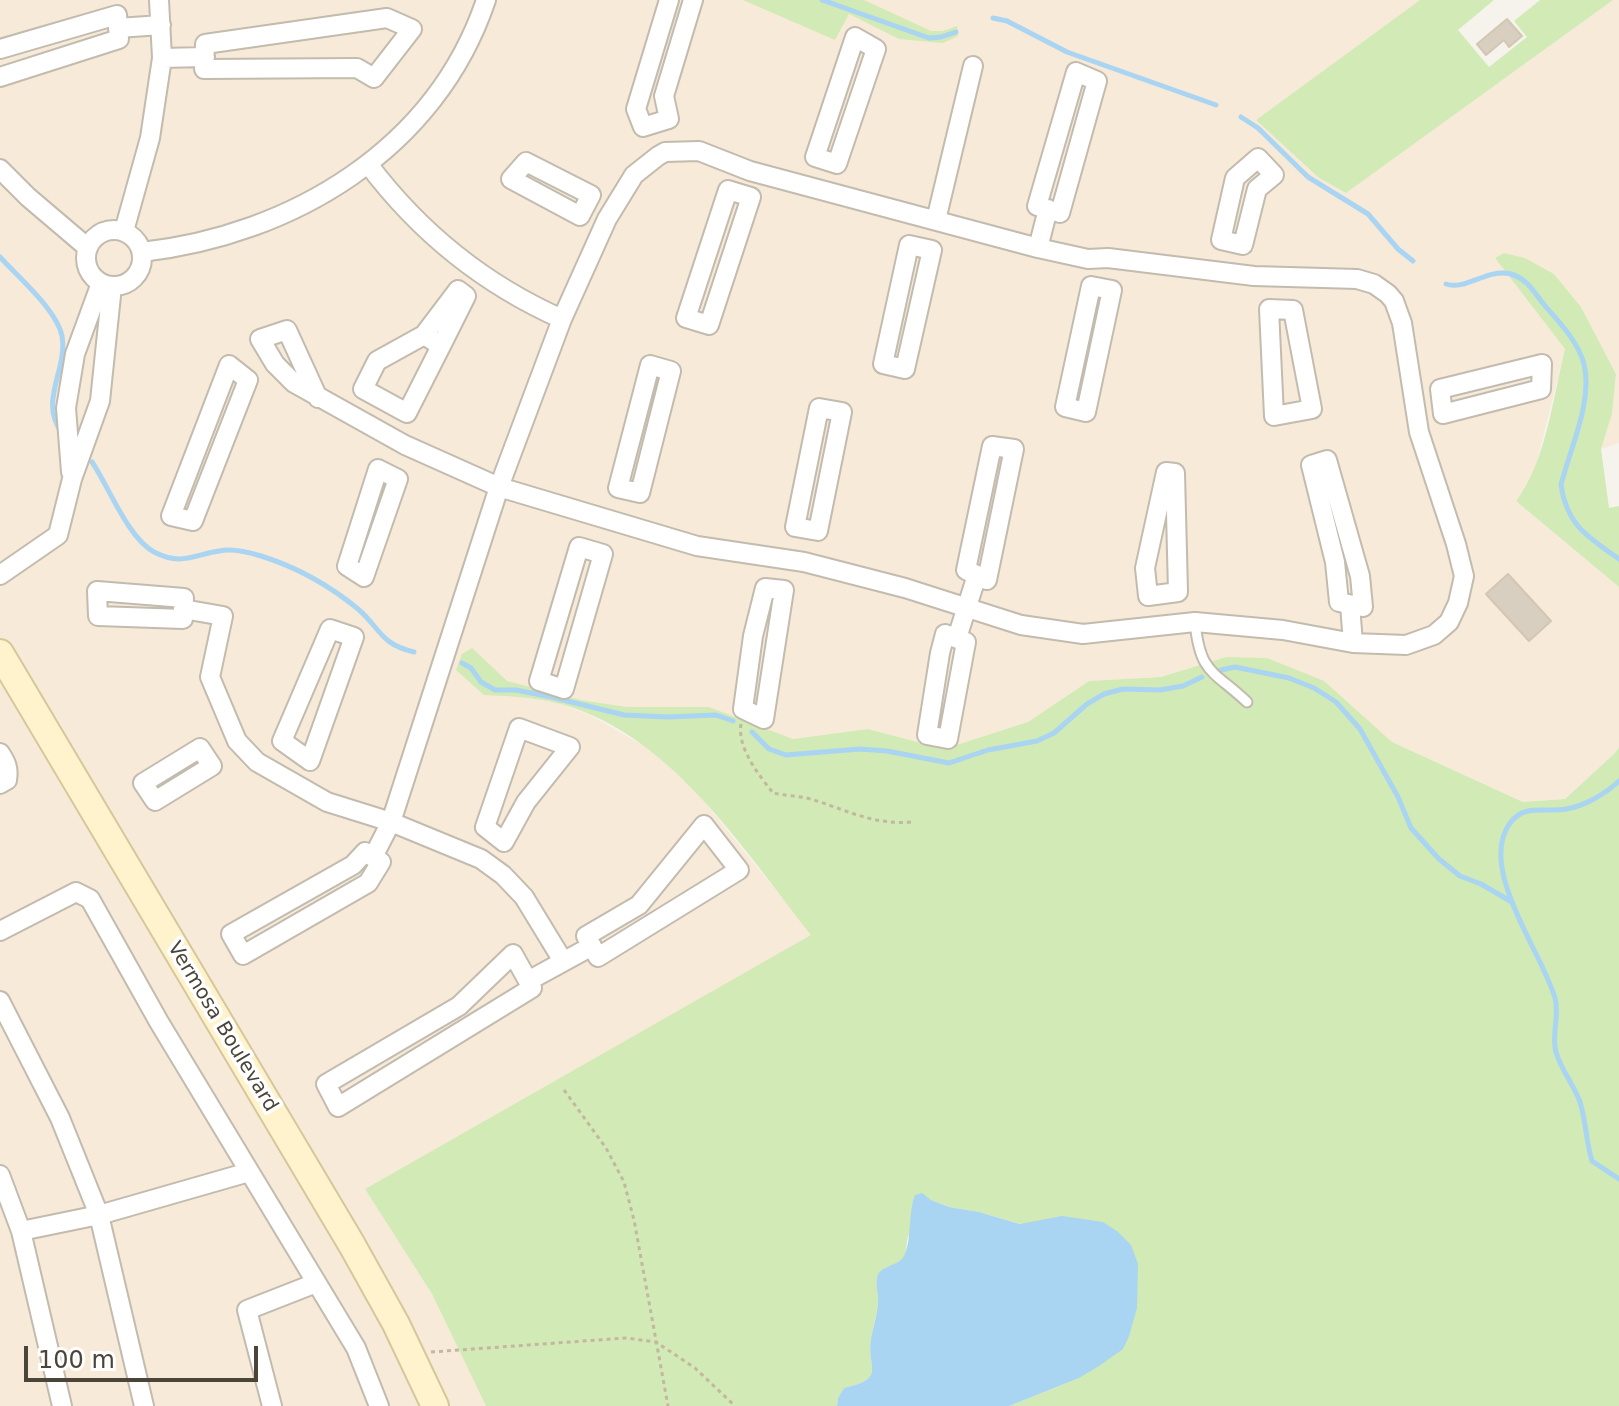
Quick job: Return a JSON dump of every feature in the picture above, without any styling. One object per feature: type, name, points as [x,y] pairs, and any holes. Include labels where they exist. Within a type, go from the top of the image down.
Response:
[{"type":"main road","name":"Vermosa Boulevard","points":[[0,653],[352,1245],[435,1406]]},
{"type":"street","points":[[124,231],[150,138],[162,58],[159,0]]},
{"type":"street","points":[[142,252],[203,243],[263,224],[318,197],[368,164],[408,129],[441,91],[468,47],[486,0]]},
{"type":"street","points":[[669,0],[636,109],[643,127],[669,119],[664,96],[693,0]]},
{"type":"street","points":[[0,49],[117,15],[119,39],[0,77]]},
{"type":"street","points":[[387,18],[412,29],[374,78],[357,68],[204,69],[205,57],[205,44],[387,18]]},
{"type":"street","points":[[118,28],[161,25]]},
{"type":"street","points":[[855,37],[876,49],[837,164],[826,161],[815,157],[855,37]]},
{"type":"street","points":[[162,58],[205,57]]},
{"type":"street","points":[[921,247],[933,219],[973,66]]},
{"type":"street","points":[[1076,72],[1097,81],[1060,213],[1048,209],[1037,206],[1076,72]]},
{"type":"street","points":[[657,123],[665,152]]},
{"type":"street","points":[[318,398],[287,330],[260,339],[267,353],[294,383],[318,398],[405,445],[499,487],[697,546],[804,562],[905,588],[1021,625],[1083,634],[1195,622],[1283,630],[1353,643],[1406,645],[1434,635],[1449,622],[1458,603],[1464,576],[1419,432],[1402,323],[1394,301],[1374,284],[1357,279],[1281,278],[1108,258],[1088,259],[750,171],[699,151],[665,152],[634,175],[607,219],[562,319],[499,487],[391,822],[373,857]]},
{"type":"street","points":[[822,189],[826,161]]},
{"type":"street","points":[[368,164],[406,211],[452,254],[504,291],[562,319]]},
{"type":"street","points":[[0,169],[88,248]]},
{"type":"street","points":[[740,194],[750,171]]},
{"type":"street","points":[[728,190],[740,194],[751,197],[709,325],[686,318],[728,190]]},
{"type":"street","points":[[585,206],[607,219]]},
{"type":"street","points":[[1038,248],[1048,209]]},
{"type":"street","points":[[107,230],[124,231],[132,236],[142,252],[140,269],[129,282],[107,284],[95,278],[87,264],[88,248],[92,240],[107,230]]},
{"type":"street","points":[[1228,273],[1232,243]]},
{"type":"street","points":[[909,245],[921,247],[932,250],[905,369],[883,364],[909,245]]},
{"type":"street","points":[[1102,288],[1108,258]]},
{"type":"street","points":[[1280,310],[1281,278]]},
{"type":"street","points":[[72,479],[66,408],[75,354],[107,284]]},
{"type":"street","points":[[0,575],[58,535],[72,479],[100,401],[107,284]]},
{"type":"street","points":[[1091,286],[1102,288],[1112,290],[1086,412],[1065,407],[1091,286]]},
{"type":"street","points":[[458,290],[466,296],[441,346],[407,413],[363,389],[377,361],[424,335],[458,290]]},
{"type":"street","points":[[1269,309],[1280,310],[1293,310],[1312,409],[1274,416],[1269,309]]},
{"type":"street","points":[[424,335],[441,346]]},
{"type":"street","points":[[238,372],[267,353]]},
{"type":"street","points":[[1542,364],[1541,389],[1443,414],[1441,402],[1440,389],[1542,364]]},
{"type":"street","points":[[229,365],[238,372],[248,380],[193,521],[171,516],[229,365]]},
{"type":"street","points":[[650,365],[671,371],[640,493],[628,491],[618,488],[650,365]]},
{"type":"street","points":[[371,427],[386,402]]},
{"type":"street","points":[[1415,406],[1441,402]]},
{"type":"street","points":[[819,408],[842,412],[818,531],[807,529],[795,527],[819,408]]},
{"type":"street","points":[[389,474],[405,445]]},
{"type":"street","points":[[992,446],[1014,449],[987,580],[977,575],[966,570],[992,446]]},
{"type":"street","points":[[1327,460],[1360,576],[1363,607],[1350,605],[1339,602],[1335,562],[1311,465],[1327,460]]},
{"type":"street","points":[[378,469],[389,474],[398,479],[364,577],[347,566],[378,469]]},
{"type":"street","points":[[1166,472],[1175,473],[1178,592],[1162,594],[1148,596],[1145,568],[1166,472]]},
{"type":"street","points":[[620,524],[628,491]]},
{"type":"street","points":[[590,550],[599,519]]},
{"type":"street","points":[[804,562],[807,529]]},
{"type":"street","points":[[579,547],[590,550],[603,554],[564,689],[539,681],[579,547]]},
{"type":"street","points":[[743,709],[764,719],[784,590],[773,589],[781,560]]},
{"type":"street","points":[[957,638],[977,575]]},
{"type":"street","points":[[1162,594],[1163,624]]},
{"type":"street","points":[[1350,605],[1353,643]]},
{"type":"street","points":[[183,609],[223,616],[210,677],[237,741],[257,762],[280,778],[327,802],[391,822],[481,859],[503,875],[524,897],[563,961]]},
{"type":"street","points":[[330,629],[354,637],[310,761],[296,751],[282,741],[330,629]]},
{"type":"street","points":[[945,634],[957,638],[966,642],[948,739],[927,735],[945,634]]},
{"type":"street","points":[[519,728],[570,747],[526,802],[504,842],[495,835],[485,827],[519,728]]},
{"type":"street","points":[[206,758],[237,741]]},
{"type":"street","points":[[280,778],[296,751]]},
{"type":"street","points":[[0,753],[7,764],[8,773],[7,780],[0,784]]},
{"type":"street","points":[[704,825],[739,870],[598,957],[592,946],[586,936],[639,905],[704,825]]},
{"type":"street","points":[[481,859],[495,835]]},
{"type":"street","points":[[365,852],[373,857],[381,862],[368,883],[243,955],[231,934],[353,865],[365,852]]},
{"type":"street","points":[[0,931],[76,892],[90,899],[159,1022],[356,1348],[379,1406]]},
{"type":"street","points":[[528,981],[592,946]]},
{"type":"street","points":[[513,954],[528,981],[532,988],[338,1107],[326,1084],[459,1006],[513,954]]},
{"type":"street","points":[[0,1001],[60,1118],[99,1215],[144,1406]]},
{"type":"street","points":[[21,1231],[99,1215],[249,1172]]},
{"type":"street","points":[[0,1175],[21,1231],[62,1406]]},
{"type":"street","points":[[272,1406],[240,1304],[316,1283]]},
{"type":"lane","points":[[1195,622],[1200,658],[1208,670],[1247,702]]},
{"type":"path","points":[[743,709],[739,733],[758,775],[773,793],[814,800],[869,819],[912,822]]},
{"type":"path","points":[[564,1090],[606,1148],[624,1182],[634,1220],[668,1406]]},
{"type":"path","points":[[411,1355],[595,1339],[626,1338],[656,1342],[695,1368],[735,1406]]},
{"type":"shaded area","points":[[0,0],[1420,0],[1256,120],[1319,178],[1346,193],[1613,0],[1619,0],[1619,443],[1601,449],[1612,414],[1616,374],[1581,307],[1554,274],[1525,258],[1504,253],[1495,258],[1565,349],[1536,465],[1528,485],[1516,501],[1619,587],[1619,747],[1565,799],[1523,802],[1392,742],[1324,682],[1226,657],[1161,677],[1089,681],[1028,722],[944,749],[868,729],[793,739],[709,707],[627,707],[581,700],[506,681],[520,697],[554,702],[590,715],[651,750],[694,789],[812,935],[365,1189],[432,1294],[486,1406],[0,1406]]},
{"type":"green space","points":[[743,0],[864,0],[931,31],[957,26],[958,36],[943,43],[899,39],[849,14],[835,40]]},
{"type":"green space","points":[[1420,0],[1494,0],[1458,30],[1489,67],[1527,37],[1514,21],[1540,0],[1613,0],[1346,193],[1319,178],[1256,120]]},
{"type":"green space","points":[[1504,253],[1525,258],[1554,274],[1581,307],[1616,374],[1612,414],[1601,449],[1609,508],[1619,506],[1619,587],[1516,501],[1535,468],[1542,448],[1565,349],[1495,258]]},
{"type":"green space","points":[[472,648],[507,681],[581,700],[627,707],[709,707],[793,739],[868,729],[944,749],[1028,722],[1089,681],[1161,677],[1226,657],[1267,658],[1324,681],[1392,742],[1523,802],[1565,799],[1619,747],[1619,1406],[1009,1406],[1079,1378],[1021,1224],[931,1200],[908,1237],[905,1255],[877,1278],[878,1302],[870,1349],[871,1376],[844,1388],[837,1406],[486,1406],[432,1294],[365,1189],[811,935],[729,830],[666,764],[631,737],[593,716],[543,700],[484,695],[456,670],[462,654]]},
{"type":"water","points":[[922,1193],[949,1207],[1020,1224],[1062,1216],[1103,1222],[1118,1232],[1131,1245],[1138,1264],[1137,1308],[1123,1349],[1079,1378],[1009,1406],[837,1406],[844,1388],[871,1376],[870,1349],[878,1303],[878,1274],[904,1256],[915,1195]]},
{"type":"building","points":[[1507,19],[1522,36],[1509,47],[1504,40],[1486,55],[1477,44]]},
{"type":"building","points":[[1508,574],[1551,621],[1529,641],[1486,594]]},
{"type":"waterway","points":[[822,0],[929,38],[956,32]]},
{"type":"waterway","points":[[993,18],[1007,21],[1067,52],[1216,105]]},
{"type":"waterway","points":[[1241,117],[1258,128],[1308,177],[1368,214],[1398,249],[1413,261]]},
{"type":"waterway","points":[[0,257],[45,305],[59,326],[63,349],[53,409],[62,433]]},
{"type":"waterway","points":[[1446,284],[1461,285],[1493,274],[1517,276],[1531,288],[1573,341],[1584,364],[1585,394],[1561,485],[1574,521],[1589,537],[1619,559]]},
{"type":"waterway","points":[[92,462],[127,524],[154,552],[180,559],[235,550],[274,560],[336,592],[358,609],[387,640],[414,652]]},
{"type":"waterway","points":[[462,663],[471,668],[481,682],[495,690],[516,690],[624,715],[716,715],[733,721]]},
{"type":"waterway","points":[[1221,670],[1235,667],[1289,678],[1314,688],[1336,702],[1360,729],[1398,797],[1411,828],[1439,859],[1460,876],[1510,901]]},
{"type":"waterway","points":[[752,732],[769,749],[786,755],[860,749],[949,763],[988,750],[1037,741],[1054,733],[1087,704],[1104,694],[1123,689],[1160,690],[1183,686],[1202,677]]},
{"type":"waterway","points":[[1619,781],[1601,795],[1580,805],[1529,811],[1516,817],[1502,842],[1501,863],[1515,910],[1555,998],[1556,1052],[1580,1102],[1592,1161],[1619,1179]]}]
